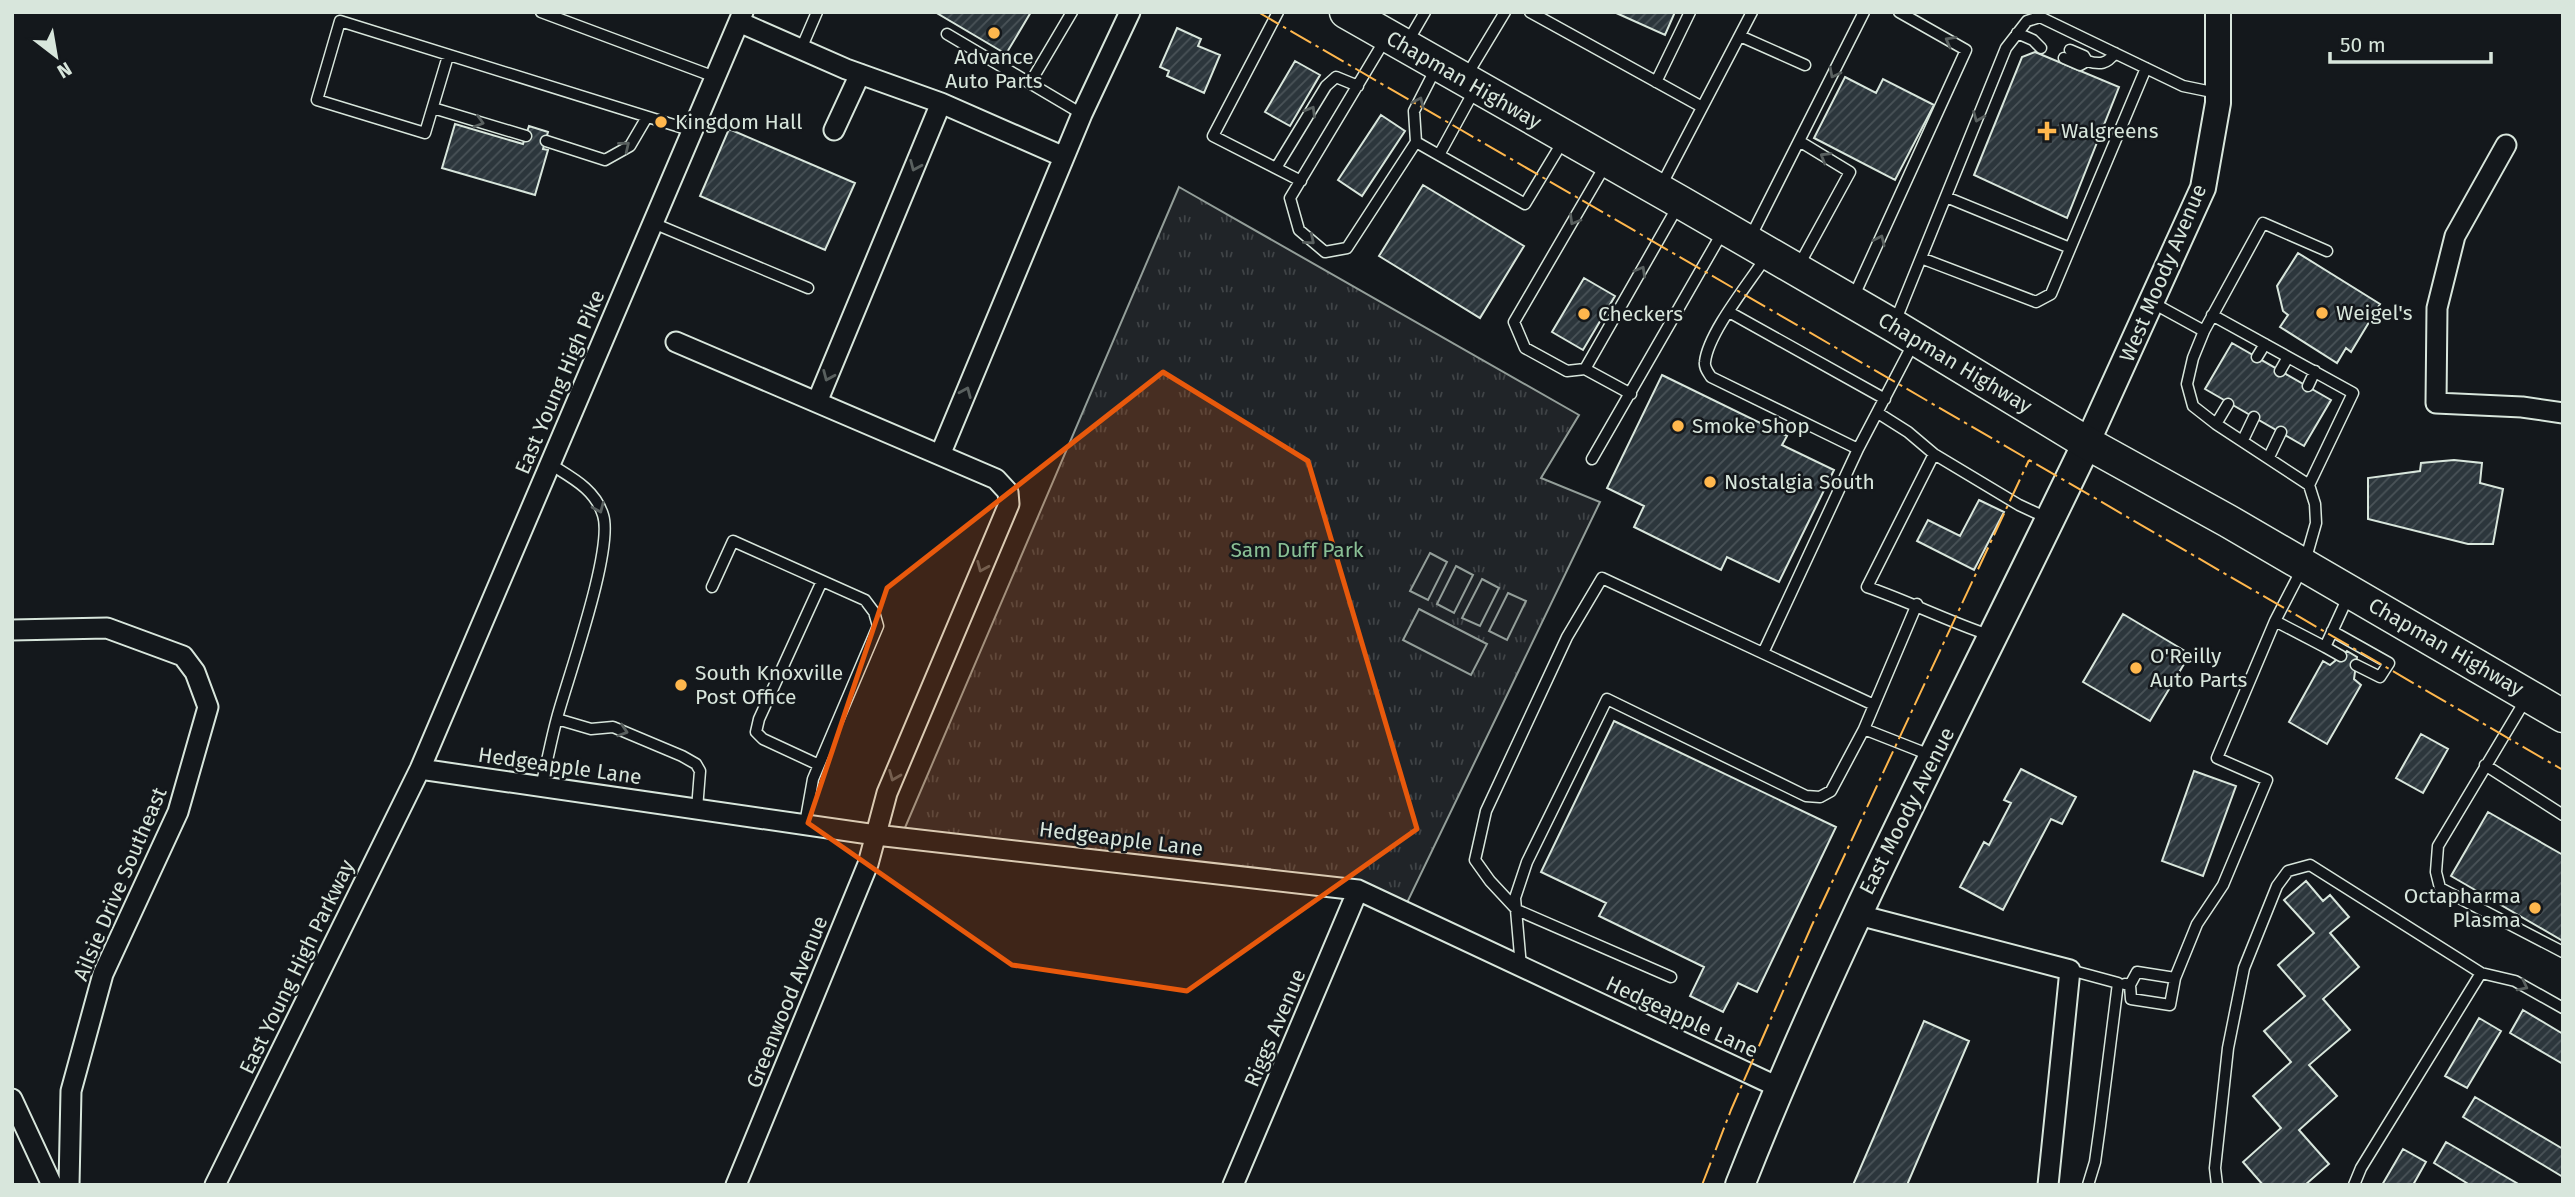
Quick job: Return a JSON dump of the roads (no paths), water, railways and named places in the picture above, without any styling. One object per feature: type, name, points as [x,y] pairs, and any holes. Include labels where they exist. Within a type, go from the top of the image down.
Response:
[{"type":"highway","name":"Chapman Highway","points":[[1350,13],[1670,196],[2087,443],[2304,565],[2563,716]]},
{"type":"main road","name":"East Moody Avenue","points":[[1740,1185],[1778,1087],[1855,914],[2087,443]]},
{"type":"street","points":[[676,342],[940,454],[1082,114],[1130,12]]},
{"type":"street","name":"West Moody Avenue","points":[[2087,443],[2203,188],[2218,93],[2218,12]]},
{"type":"street","name":"East Young High Pike","points":[[420,769],[741,17]]},
{"type":"street","points":[[741,17],[801,49],[860,74],[942,103],[1064,157]]},
{"type":"street","points":[[834,130],[860,74]]},
{"type":"street","points":[[817,402],[942,103]]},
{"type":"street","points":[[2506,145],[2455,236],[2437,308],[2437,403],[2522,407],[2563,413]]},
{"type":"street","name":"Greenwood Avenue","points":[[736,1185],[868,864],[887,793],[1009,504],[1008,492],[996,479],[940,454]]},
{"type":"street","name":"Ailsie Drive Southeast","points":[[12,630],[107,628],[183,656],[195,672],[208,707],[178,812],[103,974],[71,1091],[69,1185]]},
{"type":"street","name":"Hedgeapple Lane","points":[[420,769],[876,835],[1358,890],[1778,1087]]},
{"type":"street","name":"East Young High Parkway","points":[[215,1185],[420,769]]},
{"type":"street","name":"Riggs Avenue","points":[[1233,1185],[1358,890]]},
{"type":"street","points":[[1855,914],[2070,970],[2048,1185]]},
{"type":"street","points":[[12,1099],[52,1185]]},
{"type":"lane","points":[[541,12],[715,77]]},
{"type":"lane","points":[[801,49],[817,12]]},
{"type":"lane","points":[[1030,83],[1072,12]]},
{"type":"lane","points":[[1278,12],[1213,136],[1301,181]]},
{"type":"lane","points":[[1425,12],[1358,86],[1290,198],[1299,230],[1325,252],[1348,248],[1416,142],[1414,111],[1459,77],[1505,12]]},
{"type":"lane","points":[[1530,12],[1702,107]]},
{"type":"lane","points":[[1656,82],[1690,12]]},
{"type":"lane","points":[[1585,369],[1670,196],[1702,107],[1752,12]]},
{"type":"lane","points":[[1592,459],[1631,394],[1746,242],[1864,12]]},
{"type":"lane","points":[[1851,302],[1966,50],[1899,12]]},
{"type":"lane","points":[[1763,653],[1858,449],[1885,399],[1921,258],[2006,48],[2027,20],[2040,17],[2183,86],[2218,93]]},
{"type":"lane","points":[[448,56],[425,132],[317,100],[340,21],[693,131]]},
{"type":"lane","points":[[2017,33],[2038,42]]},
{"type":"lane","points":[[947,34],[1082,114]]},
{"type":"lane","points":[[1740,36],[1805,65]]},
{"type":"lane","points":[[2067,54],[2080,65],[2087,61],[2098,65],[2110,60],[2115,54]]},
{"type":"lane","points":[[1921,258],[2036,302],[2051,294],[2146,68]]},
{"type":"lane","points":[[1276,168],[1326,86],[1336,77],[1358,86]]},
{"type":"lane","points":[[1439,155],[1459,77]]},
{"type":"lane","points":[[433,108],[526,136]]},
{"type":"lane","points":[[546,141],[605,160],[630,146],[647,117]]},
{"type":"lane","points":[[1416,142],[1525,204],[1566,137]]},
{"type":"lane","points":[[1796,270],[1850,172],[1799,141]]},
{"type":"lane","points":[[1608,161],[1514,322],[1525,348],[1567,372],[1585,369],[1631,394]]},
{"type":"lane","points":[[1945,197],[2070,248]]},
{"type":"lane","points":[[653,223],[808,288]]},
{"type":"lane","points":[[2175,978],[2137,972],[2130,985],[2130,999],[2170,1005],[2175,978],[2197,924],[2223,885],[2267,780],[2217,758],[2275,621],[2304,565],[2316,523],[2315,504],[2309,485],[2193,406],[2187,384],[2193,358],[2204,331],[2263,223],[2328,251]]},
{"type":"lane","points":[[1746,242],[1729,312],[1717,332],[1705,360],[1705,368],[1711,377],[1858,449]]},
{"type":"lane","points":[[2152,303],[2204,331]]},
{"type":"lane","points":[[1729,312],[1885,399]]},
{"type":"lane","points":[[2212,315],[2353,393],[2309,485]]},
{"type":"lane","points":[[2257,357],[2265,344]]},
{"type":"lane","points":[[2280,371],[2288,357]]},
{"type":"lane","points":[[2308,386],[2315,371]]},
{"type":"lane","points":[[2216,424],[2228,404]]},
{"type":"lane","points":[[1878,413],[1908,432],[1934,454],[2019,505],[2050,520]]},
{"type":"lane","points":[[2243,440],[2254,418]]},
{"type":"lane","points":[[2269,457],[2281,432]]},
{"type":"lane","points":[[1934,454],[1867,587],[1917,604],[1961,626],[1994,636]]},
{"type":"lane","points":[[541,786],[595,584],[606,530],[596,500],[585,486],[550,464]]},
{"type":"lane","points":[[712,587],[733,541],[865,600],[874,612],[878,626],[813,779],[804,824]]},
{"type":"lane","points":[[1671,977],[1517,910],[1475,860],[1486,811],[1567,637],[1602,578],[1874,705]]},
{"type":"lane","points":[[819,765],[762,739],[756,732],[759,719],[822,581]]},
{"type":"lane","points":[[2325,648],[2351,592]]},
{"type":"lane","points":[[1521,967],[1516,898],[1527,862],[1607,699],[1806,796],[1820,797],[1831,791],[1864,729],[1917,604]]},
{"type":"lane","points":[[2275,621],[2341,656]]},
{"type":"lane","points":[[2332,631],[2389,663],[2380,677],[2356,665]]},
{"type":"lane","points":[[2528,695],[2438,846],[2436,872],[2440,888],[2563,952]]},
{"type":"lane","points":[[557,719],[591,729],[613,727],[682,755],[696,764],[700,771],[696,808]]},
{"type":"lane","points":[[1864,729],[1934,756]]},
{"type":"lane","points":[[2485,765],[2563,815]]},
{"type":"lane","points":[[2217,1185],[2215,1168],[2228,1048],[2244,968],[2277,886],[2288,871],[2310,865],[2480,974],[2515,981],[2563,1008]]},
{"type":"lane","points":[[2070,970],[2130,985]]},
{"type":"lane","points":[[2354,1185],[2361,1168],[2480,974]]},
{"type":"lane","points":[[2088,1185],[2095,1162],[2118,983]]},
{"type":"place","name":"Advance Auto Parts","points":[[994,33]]},
{"type":"place","name":"Kingdom Hall","points":[[661,122]]},
{"type":"place","name":"Walgreens","points":[[2047,131]]},
{"type":"place","name":"Weigel's","points":[[2322,313]]},
{"type":"place","name":"Checkers","points":[[1584,314]]},
{"type":"place","name":"Smoke Shop","points":[[1678,426]]},
{"type":"place","name":"Nostalgia South","points":[[1710,482]]},
{"type":"place","name":"O'Reilly Auto Parts","points":[[2136,668]]},
{"type":"place","name":"South Knoxville Post Office","points":[[681,685]]},
{"type":"place","name":"Octapharma Plasma","points":[[2535,908]]},
{"type":"park label","name":"Sam Duff Park","points":[[1297,550]]}]
